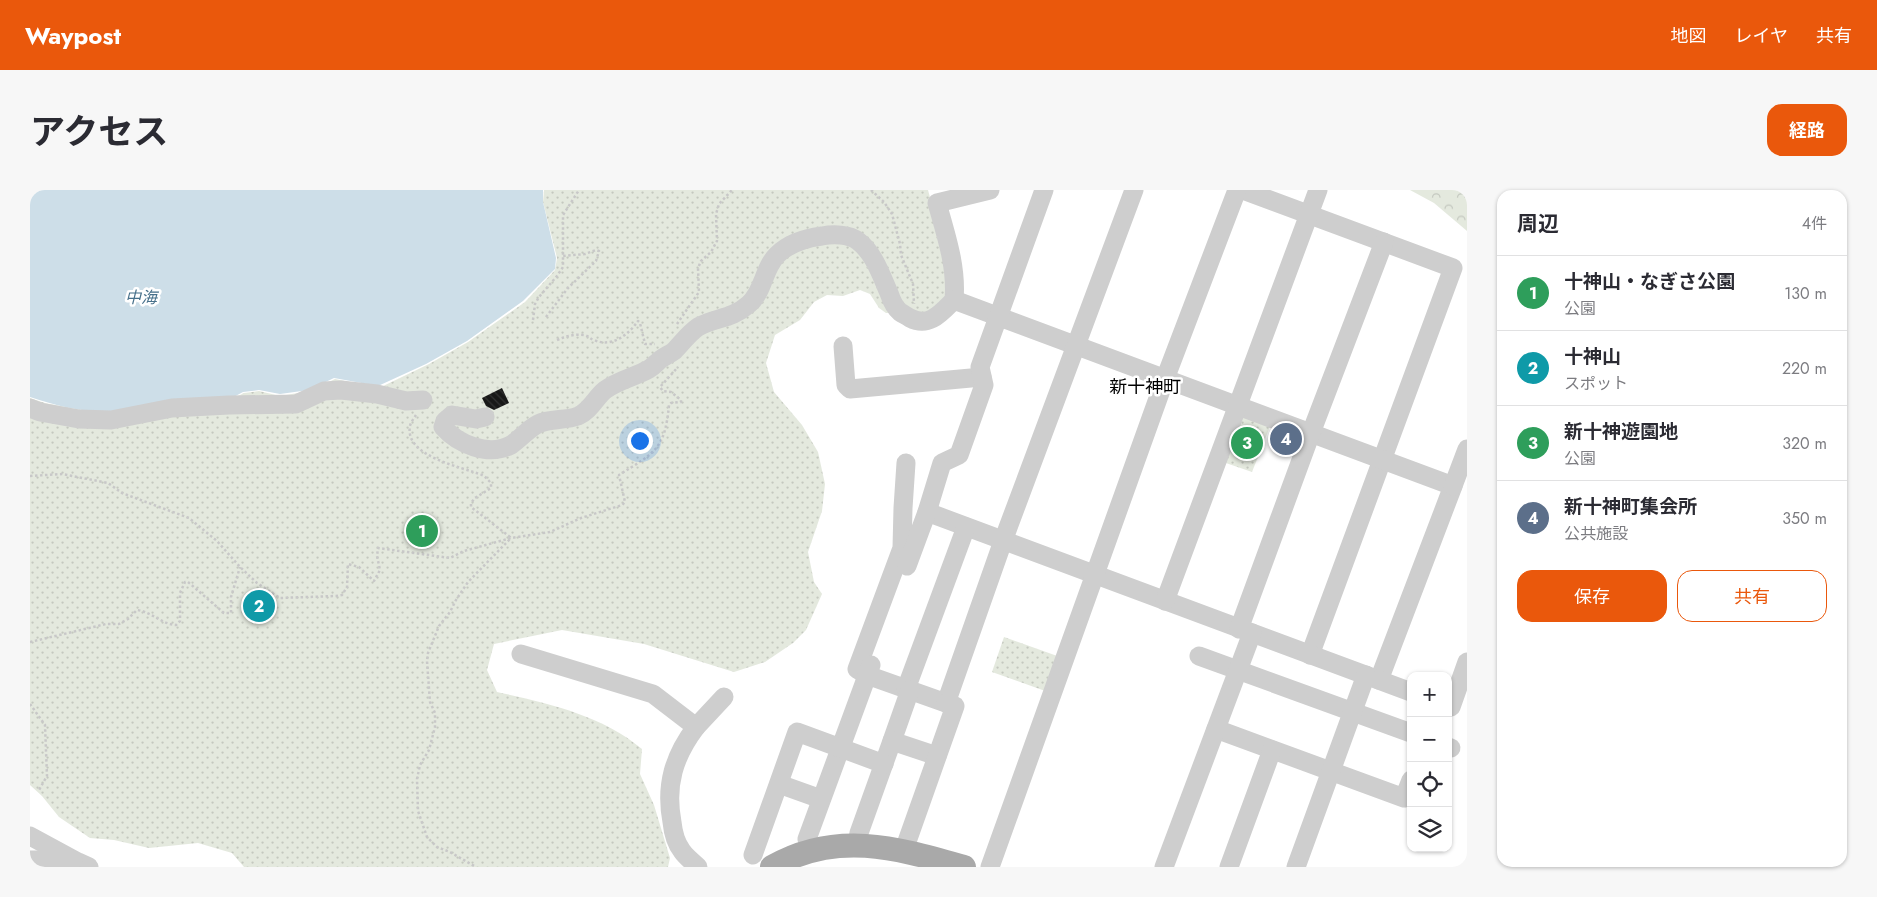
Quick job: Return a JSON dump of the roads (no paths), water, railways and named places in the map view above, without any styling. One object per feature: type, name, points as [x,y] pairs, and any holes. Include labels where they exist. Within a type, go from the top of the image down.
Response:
[{"type":"main road","points":[[762,861],[834,846],[857,844],[904,850],[938,863],[964,867]]},
{"type":"street","points":[[485,417],[476,420],[452,415],[445,421],[442,427],[451,436],[462,442],[497,450],[511,445],[537,424],[579,416],[588,409],[604,390],[650,368],[700,326],[738,312],[751,303],[758,293],[767,269],[777,255],[788,247],[808,239],[824,236],[843,236],[858,240],[876,262],[898,311],[915,320],[923,322],[931,320],[954,300],[954,277],[948,241],[937,203],[990,190]]},
{"type":"street","points":[[810,851],[807,839],[927,512],[942,463],[960,455],[984,385],[980,367],[1044,190]]},
{"type":"street","points":[[946,703],[1003,541],[1134,190]]},
{"type":"street","points":[[990,867],[1165,379],[1237,190]]},
{"type":"street","points":[[1243,190],[1460,270],[1382,460],[1310,655]]},
{"type":"street","points":[[1165,601],[1318,190]]},
{"type":"street","points":[[1164,867],[1238,669],[1246,631],[1311,433],[1384,242]]},
{"type":"street","points":[[954,300],[999,315],[1236,406],[1453,486]]},
{"type":"street","points":[[843,346],[846,385],[850,389],[982,377]]},
{"type":"street","points":[[30,408],[40,412],[80,420],[111,420],[172,408],[296,404],[324,391],[341,390],[377,394],[406,401],[424,400]]},
{"type":"street","points":[[1296,867],[1353,713],[1373,678],[1467,449]]},
{"type":"street","points":[[904,850],[954,706],[867,675],[857,669],[902,548],[906,463]]},
{"type":"street","points":[[927,512],[1407,691]]},
{"type":"street","points":[[857,844],[859,833],[908,690],[966,527]]},
{"type":"street","points":[[521,654],[653,694],[696,727]]},
{"type":"street","points":[[1199,656],[1407,732]]},
{"type":"street","points":[[1455,708],[1467,662]]},
{"type":"street","points":[[698,867],[681,850],[674,837],[668,796],[676,761],[684,742],[724,697]]},
{"type":"street","points":[[1216,729],[1404,798],[1407,790]]},
{"type":"street","points":[[762,861],[779,784],[797,732],[884,764]]},
{"type":"street","points":[[892,740],[937,756]]},
{"type":"street","points":[[1229,867],[1272,750]]},
{"type":"street","points":[[779,784],[821,798]]},
{"type":"street","points":[[30,836],[83,865]]},
{"type":"street","points":[[30,860],[73,860],[83,865]]},
{"type":"water","name":"中海","points":[[30,190],[543,190],[543,202],[556,258],[555,269],[523,301],[467,341],[426,364],[378,386],[334,378],[309,390],[280,394],[259,390],[243,392],[230,399],[160,408],[118,412],[85,411],[30,397]]},
{"type":"place","name":"新十神町集会所","points":[[1286,439]]},
{"type":"place","name":"新十神遊園地","points":[[1247,443]]},
{"type":"place","name":"十神山・なぎさ公園","points":[[422,531]]},
{"type":"place","name":"十神山","points":[[259,606]]},
{"type":"district","name":"新十神町","points":[[1145,387]]}]
